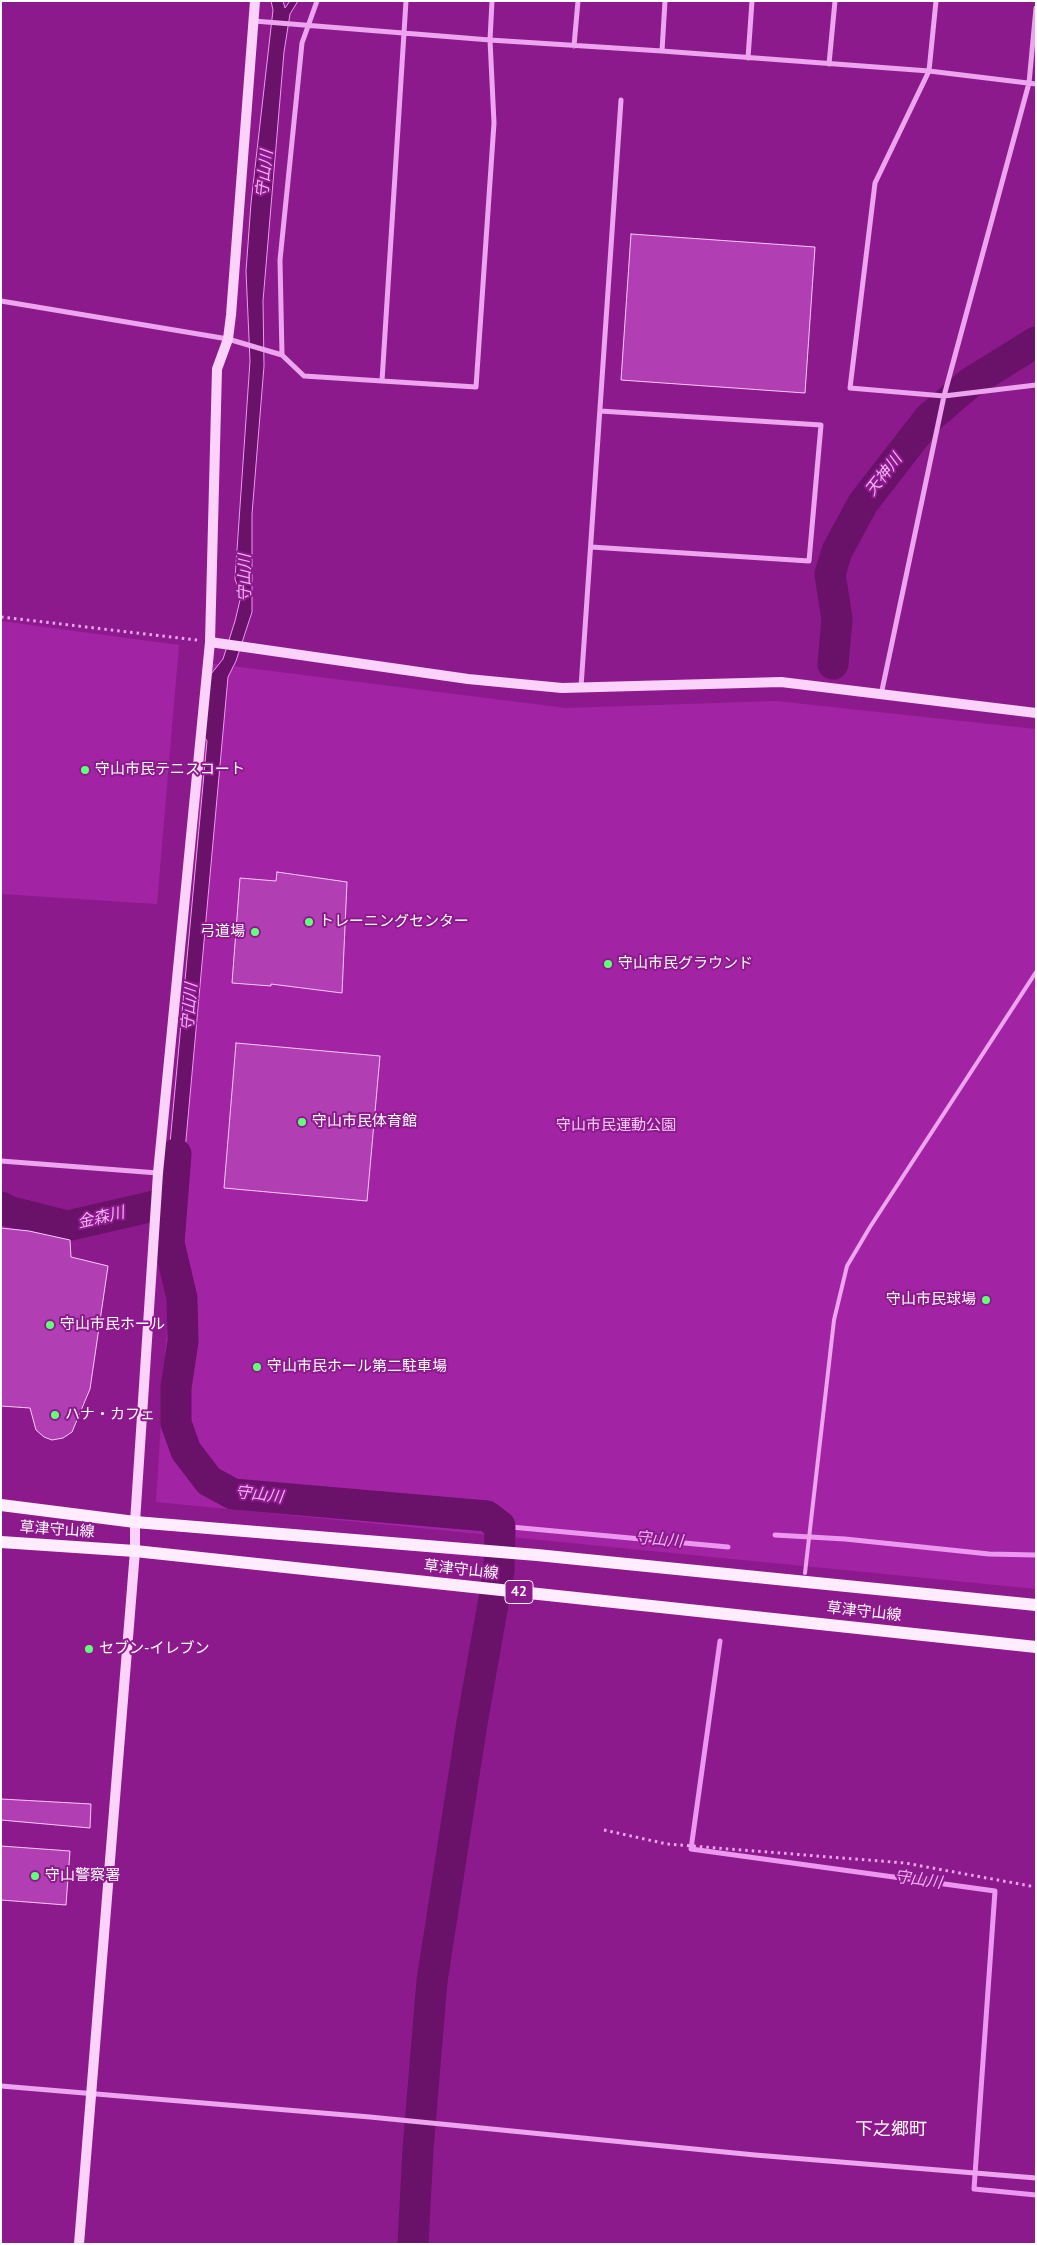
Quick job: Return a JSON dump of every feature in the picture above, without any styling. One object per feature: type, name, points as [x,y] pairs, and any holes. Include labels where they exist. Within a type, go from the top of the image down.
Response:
[{"type":"main road","name":"草津守山線","points":[[1,1505],[135,1522],[537,1555],[1036,1605]]},
{"type":"main road","name":"草津守山線","points":[[1,1542],[135,1551],[1036,1647]]},
{"type":"street","points":[[79,2244],[135,1551],[135,1522],[158,1173],[210,642],[217,369],[228,339],[255,1]]},
{"type":"street","points":[[282,355],[280,260],[302,43],[317,1]]},
{"type":"street","points":[[382,381],[406,1]]},
{"type":"street","points":[[1,302],[228,339],[282,355],[304,376],[476,387],[494,123],[490,40],[492,1]]},
{"type":"street","points":[[574,46],[578,1]]},
{"type":"street","points":[[662,51],[665,1]]},
{"type":"street","points":[[748,58],[752,1]]},
{"type":"street","points":[[829,64],[835,1]]},
{"type":"street","points":[[936,1],[929,71],[875,183],[850,388],[944,396],[1036,385]]},
{"type":"street","points":[[881,695],[944,396],[1029,83],[1036,8]]},
{"type":"street","points":[[254,21],[490,40],[929,71],[1036,84]]},
{"type":"street","points":[[581,688],[621,100]]},
{"type":"street","points":[[591,547],[809,562],[821,425],[600,411]]},
{"type":"street","points":[[210,642],[468,679],[562,688],[780,682],[1036,712]]},
{"type":"street","points":[[1,1161],[158,1173]]},
{"type":"street","points":[[1,2086],[92,2092],[755,2155],[1036,2178]]},
{"type":"lane","points":[[805,1573],[834,1320],[847,1266],[870,1227],[1036,972]]},
{"type":"path","points":[[1,617],[210,642]]},
{"type":"path","points":[[604,1830],[667,1844],[904,1863],[1036,1887]]},
{"type":"green space","name":"守山市民テニスコート","points":[[1,621],[179,645],[157,904],[1,894]]},
{"type":"green space","name":"守山市民運動公園","points":[[208,663],[566,708],[776,701],[1036,729],[1036,1589],[156,1502]]},
{"type":"water","points":[[271,1],[283,1],[285,8],[290,1],[298,1],[290,14],[284,52],[263,301],[264,366],[252,514],[252,612],[236,661],[228,677],[181,1195],[165,1198],[207,741],[203,735],[211,674],[223,659],[241,596],[235,579],[250,361],[246,271],[251,203],[273,10]]},
{"type":"building","points":[[631,234],[815,247],[805,393],[621,380]]},
{"type":"building","name":"トレーニングセンター","points":[[277,872],[347,882],[342,993],[271,984],[271,986],[232,983],[240,878],[276,881]]},
{"type":"building","name":"守山市民体育館","points":[[236,1043],[380,1056],[367,1201],[224,1188]]},
{"type":"building","name":"守山市民ホール","points":[[1,1228],[29,1231],[70,1240],[71,1257],[108,1266],[90,1389],[72,1432],[63,1438],[52,1440],[44,1437],[36,1430],[30,1408],[1,1406]]},
{"type":"building","points":[[1,1799],[91,1804],[90,1828],[1,1820]]},
{"type":"building","name":"守山警察署","points":[[1,1846],[70,1851],[66,1905],[1,1900]]},
{"type":"waterway","name":"天神川","points":[[833,664],[837,619],[830,574],[837,551],[863,503],[929,418],[970,383],[1036,342]]},
{"type":"waterway","points":[[176,1154],[169,1243],[182,1298],[183,1341],[176,1388],[176,1423],[186,1451],[209,1481],[233,1494],[487,1516],[500,1526],[499,1570],[472,1723],[432,1981],[418,2149],[413,2244]]},
{"type":"waterway","name":"金森川","points":[[1,1207],[8,1211],[67,1226],[171,1202]]},
{"type":"waterway","name":"守山川","points":[[500,1526],[728,1547]]},
{"type":"waterway","points":[[775,1535],[845,1539],[989,1554],[1036,1555]]},
{"type":"waterway","name":"守山川","points":[[720,1641],[691,1849],[995,1891],[974,2189],[1036,2195]]},
{"type":"place","name":"守山市民テニスコート","points":[[85,770]]},
{"type":"place","name":"トレーニングセンター","points":[[309,922]]},
{"type":"place","name":"弓道場","points":[[255,932]]},
{"type":"place","name":"守山市民グラウンド","points":[[608,964]]},
{"type":"place","name":"守山市民体育館","points":[[302,1122]]},
{"type":"place","name":"守山市民球場","points":[[986,1300]]},
{"type":"place","name":"守山市民ホール","points":[[50,1325]]},
{"type":"place","name":"守山市民ホール第二駐車場","points":[[257,1367]]},
{"type":"place","name":"ハナ・カフェ","points":[[55,1415]]},
{"type":"place","name":"セブン-イレブン","points":[[89,1649]]},
{"type":"place","name":"守山警察署","points":[[35,1876]]},
{"type":"district","name":"下之郷町","points":[[891,2130]]}]
